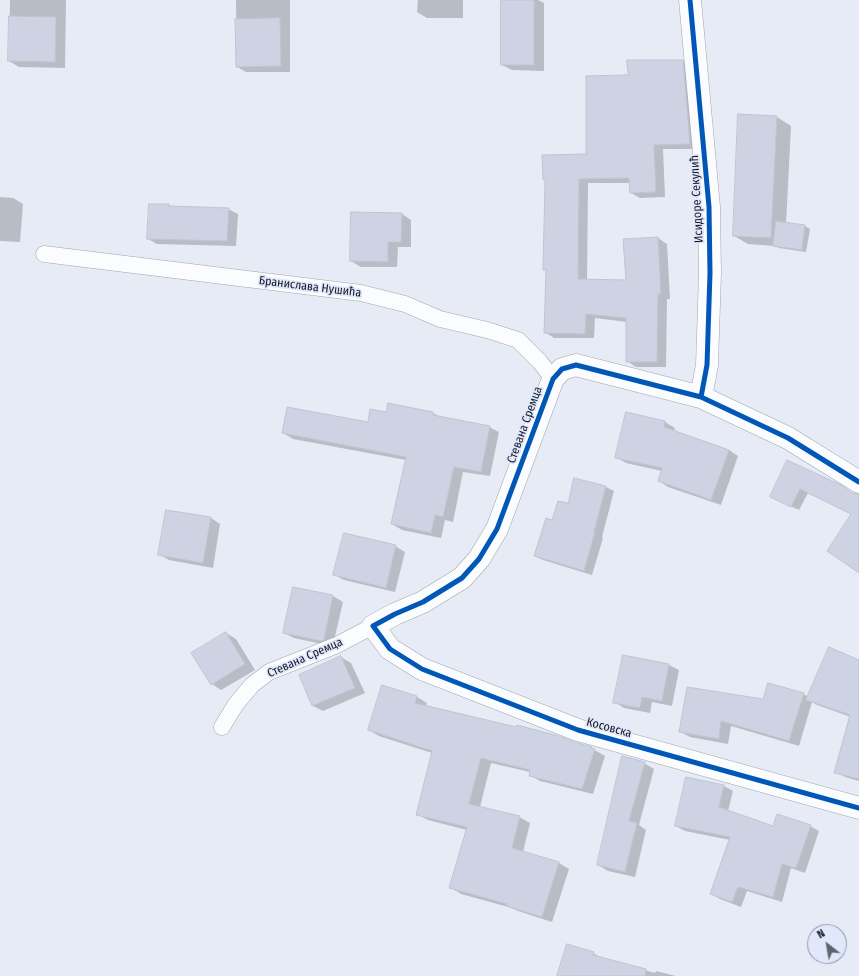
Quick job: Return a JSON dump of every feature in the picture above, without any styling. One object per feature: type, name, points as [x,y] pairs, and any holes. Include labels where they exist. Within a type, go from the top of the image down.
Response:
[{"type":"street","name":"Исидоре Секулић","points":[[690,0],[709,208],[710,273],[707,365],[701,397]]},
{"type":"street","name":"Стевана Сремца","points":[[373,626],[395,614],[423,602],[462,578],[479,559],[497,529],[553,379],[562,370],[576,365],[701,397],[788,438],[859,482]]},
{"type":"street","name":"Косовска","points":[[373,626],[390,649],[422,669],[578,730],[859,808]]},
{"type":"lane","name":"Бранислава Нушића","points":[[44,254],[361,293],[405,304],[440,319],[487,330],[518,340],[540,362],[553,379]]},
{"type":"lane","name":"Стевана Сремца","points":[[222,727],[236,704],[252,685],[269,672],[337,644],[373,626]]},
{"type":"building","points":[[501,0],[534,0],[534,65],[501,65]]},
{"type":"building","points":[[9,16],[56,17],[55,62],[8,61]]},
{"type":"building","points":[[280,18],[281,66],[236,67],[235,19]]},
{"type":"building","points":[[627,60],[683,60],[690,144],[654,145],[656,192],[630,193],[629,178],[579,179],[578,279],[626,280],[623,239],[658,237],[661,294],[658,294],[657,362],[626,362],[626,318],[586,314],[585,334],[544,333],[546,270],[543,270],[545,180],[543,180],[542,155],[586,154],[586,76],[628,75]]},
{"type":"building","points":[[738,114],[777,116],[771,238],[733,236]]},
{"type":"building","points":[[149,204],[229,208],[227,241],[147,239]]},
{"type":"building","points":[[351,212],[402,213],[401,242],[388,242],[388,262],[350,261]]},
{"type":"building","points":[[776,221],[805,225],[802,250],[773,246]]},
{"type":"building","points":[[388,403],[433,412],[433,415],[490,426],[481,472],[454,467],[443,517],[435,515],[431,533],[391,524],[406,457],[282,433],[287,407],[368,422],[370,409],[386,412]]},
{"type":"building","points":[[626,412],[665,421],[664,427],[729,450],[711,500],[658,481],[662,468],[615,458]]},
{"type":"building","points":[[787,460],[841,485],[852,493],[859,494],[859,573],[827,551],[851,514],[800,489],[791,507],[770,497]]},
{"type":"building","points":[[574,478],[606,486],[584,571],[534,556],[546,518],[552,520],[558,501],[568,503]]},
{"type":"building","points":[[166,510],[211,517],[203,563],[158,555]]},
{"type":"building","points":[[344,533],[396,545],[386,588],[333,575]]},
{"type":"building","points":[[293,587],[333,595],[324,640],[321,641],[283,633]]},
{"type":"building","points":[[226,632],[245,664],[211,685],[191,653]]},
{"type":"building","points":[[829,647],[859,660],[859,779],[834,773],[850,715],[806,700]]},
{"type":"building","points":[[623,655],[669,664],[662,701],[642,697],[640,708],[613,703]]},
{"type":"building","points":[[341,656],[355,688],[312,706],[299,675]]},
{"type":"building","points":[[768,683],[804,693],[789,741],[721,721],[719,739],[679,732],[687,687],[763,699]]},
{"type":"building","points":[[382,685],[417,696],[415,703],[516,727],[517,725],[559,736],[595,749],[582,789],[529,776],[530,770],[481,758],[469,804],[520,816],[512,848],[559,862],[542,917],[506,906],[507,904],[449,888],[467,827],[416,815],[432,751],[368,730]]},
{"type":"building","points":[[622,756],[645,762],[629,821],[637,823],[625,872],[597,865]]},
{"type":"building","points":[[686,777],[724,785],[719,807],[773,826],[777,814],[811,825],[796,868],[782,864],[773,897],[738,887],[732,902],[710,894],[730,837],[675,826]]},
{"type":"building","points":[[567,944],[594,952],[593,955],[646,969],[645,976],[557,976]]},
{"type":"cycle path","points":[[690,0],[709,207],[710,273],[707,365],[701,397]]},
{"type":"cycle path","points":[[859,482],[788,438],[701,397],[576,365],[562,369],[553,379],[497,529],[479,559],[462,578],[423,602],[395,614],[373,626],[390,649],[422,669],[578,730],[859,808]]}]
